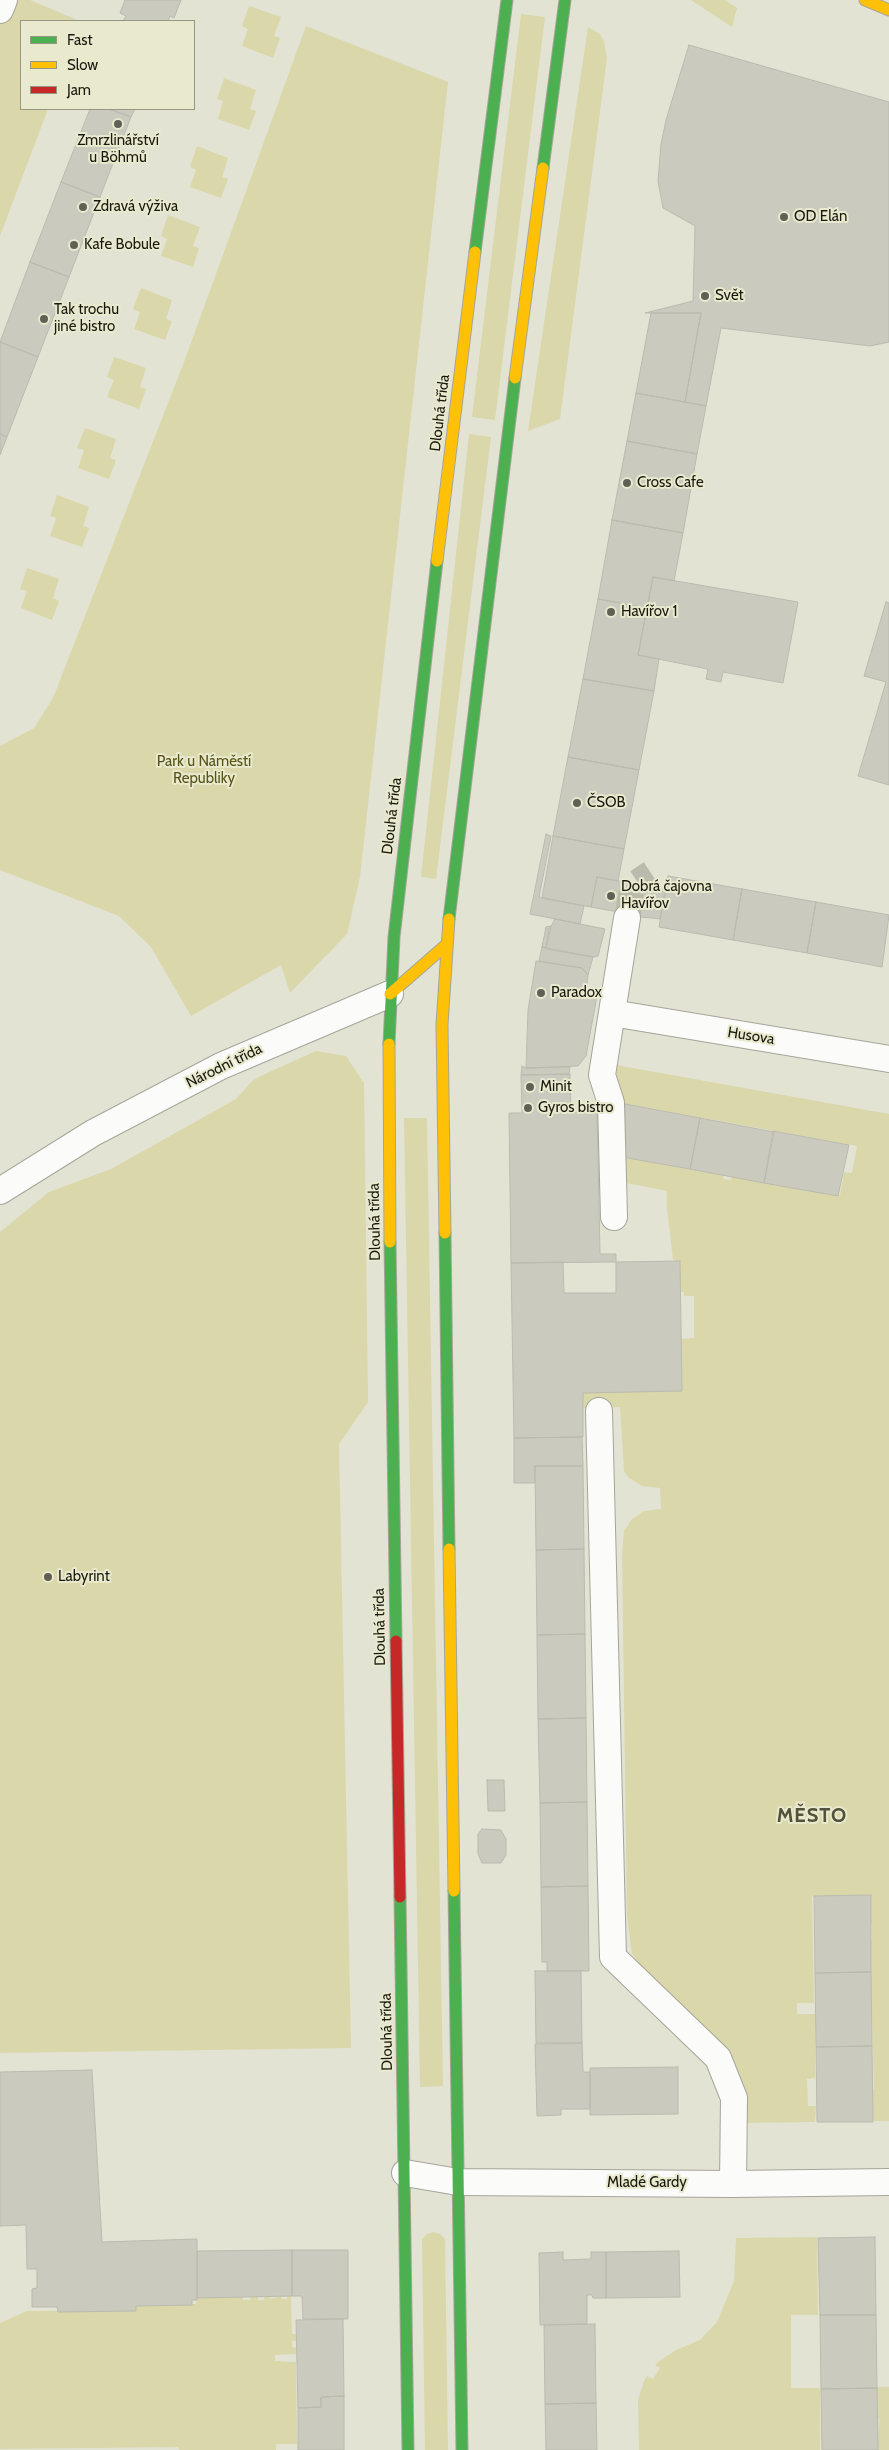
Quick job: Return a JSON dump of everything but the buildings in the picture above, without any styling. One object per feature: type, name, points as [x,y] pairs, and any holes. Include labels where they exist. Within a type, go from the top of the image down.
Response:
[{"type":"main road","name":"Dlouhá třída","points":[[408,2450],[388,1070],[390,994],[395,928],[436,565],[507,0]]},
{"type":"main road","points":[[462,2450],[442,1025],[446,945],[507,435],[564,0]]},
{"type":"main road","points":[[865,0],[889,10]]},
{"type":"main road","name":"Národní třída","points":[[390,994],[446,945]]},
{"type":"street","points":[[0,10],[4,0]]},
{"type":"street","points":[[614,1217],[611,1103],[602,1075],[627,918]]},
{"type":"street","name":"Národní třída","points":[[0,1191],[93,1133],[221,1066],[390,994]]},
{"type":"street","name":"Husova","points":[[612,1013],[889,1059]]},
{"type":"street","points":[[598,1411],[613,1957],[718,2058],[734,2098],[733,2184]]},
{"type":"street","name":"Mladé Gardy","points":[[405,2173],[458,2182],[733,2184],[889,2182]]},
{"type":"green space","points":[[6,0],[30,0],[78,20],[20,20],[20,110],[48,110],[0,236],[0,15]]},
{"type":"green space","points":[[691,0],[725,0],[737,8],[732,27]]},
{"type":"green space","points":[[249,6],[281,17],[274,36],[280,38],[273,58],[242,46],[248,29],[242,26]]},
{"type":"green space","points":[[521,14],[545,17],[495,420],[472,417]]},
{"type":"green space","name":"Park u Náměstí Republiky","points":[[306,26],[448,82],[360,877],[347,934],[290,993],[281,965],[191,1016],[151,947],[119,916],[0,870],[0,746],[34,728],[53,698],[184,362]]},
{"type":"green space","points":[[588,27],[600,34],[604,42],[607,58],[560,419],[528,431]]},
{"type":"green space","points":[[224,78],[256,90],[250,109],[256,111],[249,130],[218,119],[223,101],[217,99]]},
{"type":"green space","points":[[197,146],[228,158],[222,177],[228,179],[221,198],[190,187],[196,170],[190,167]]},
{"type":"green space","points":[[168,215],[200,227],[193,246],[199,248],[193,267],[161,256],[167,239],[161,236]]},
{"type":"green space","points":[[141,288],[172,300],[166,319],[172,321],[165,340],[134,329],[140,312],[133,309]]},
{"type":"green space","points":[[114,357],[146,368],[140,387],[146,389],[139,409],[107,397],[114,380],[107,377]]},
{"type":"green space","points":[[85,428],[116,439],[110,458],[116,460],[109,479],[78,468],[84,450],[77,448]]},
{"type":"green space","points":[[469,434],[491,437],[436,879],[421,877]]},
{"type":"green space","points":[[57,495],[89,507],[83,526],[89,528],[82,547],[50,536],[56,518],[50,516]]},
{"type":"green space","points":[[27,568],[59,579],[53,598],[59,601],[52,620],[21,608],[27,591],[20,589]]},
{"type":"green space","points":[[316,1051],[346,1056],[364,1083],[368,1402],[339,1444],[351,2048],[0,2053],[0,1232],[49,1192],[111,1169],[236,1099],[254,1079]]},
{"type":"green space","points":[[616,1065],[889,1114],[889,2121],[873,2121],[872,2090],[874,2089],[870,1941],[872,1941],[872,1925],[870,1925],[869,1895],[812,1896],[814,2003],[797,2003],[797,2014],[815,2014],[815,2078],[807,2079],[808,2106],[816,2106],[815,2122],[742,2123],[742,2106],[632,1954],[627,1916],[622,1554],[624,1531],[632,1519],[644,1511],[661,1509],[660,1488],[642,1486],[629,1478],[624,1471],[620,1407],[582,1408],[582,1392],[681,1339],[694,1338],[694,1296],[684,1296],[684,1292],[680,1292],[680,1261],[673,1260],[667,1191],[621,1182],[616,1156],[724,1174],[723,1179],[731,1180],[732,1175],[840,1195],[844,1172],[852,1173],[857,1146],[626,1104],[625,1111],[617,1111]]},
{"type":"green space","points":[[404,1118],[427,1118],[443,2086],[420,2087]]},
{"type":"green space","points":[[433,2232],[440,2234],[445,2239],[448,2450],[425,2450],[422,2239],[427,2234]]},
{"type":"green space","points":[[817,2237],[818,2315],[791,2315],[791,2388],[820,2388],[820,2450],[639,2450],[638,2400],[644,2381],[647,2376],[653,2379],[660,2368],[655,2365],[658,2362],[676,2350],[700,2340],[717,2322],[734,2281],[736,2238]]},
{"type":"green space","points":[[243,2296],[243,2300],[250,2300],[251,2296],[258,2296],[258,2300],[264,2300],[264,2296],[270,2296],[270,2299],[281,2296],[282,2299],[287,2299],[287,2296],[291,2296],[292,2334],[296,2334],[296,2341],[292,2341],[292,2347],[296,2348],[296,2354],[275,2355],[275,2361],[296,2362],[297,2444],[276,2444],[276,2450],[179,2450],[178,2447],[0,2449],[0,2323],[27,2311],[135,2310],[135,2305],[196,2304],[196,2297]]},
{"type":"green space","points":[[876,2387],[889,2387],[889,2450],[877,2450],[879,2418],[877,2418]]},
{"type":"tunnel","points":[[627,918],[633,885],[651,873]]},
{"type":"traffic: fast","points":[[475,252],[507,0]]},
{"type":"traffic: fast","points":[[543,168],[565,0]]},
{"type":"traffic: fast","points":[[449,919],[515,378]]},
{"type":"traffic: fast","points":[[389,1044],[394,937],[437,561]]},
{"type":"traffic: fast","points":[[445,1233],[449,1549]]},
{"type":"traffic: fast","points":[[390,1242],[396,1641]]},
{"type":"traffic: fast","points":[[454,1891],[462,2450]]},
{"type":"traffic: fast","points":[[400,1897],[408,2450]]},
{"type":"traffic: slow","points":[[865,0],[889,10]]},
{"type":"traffic: slow","points":[[515,378],[543,168]]},
{"type":"traffic: slow","points":[[437,561],[475,252]]},
{"type":"traffic: slow","points":[[445,1233],[442,1025],[449,919]]},
{"type":"traffic: slow","points":[[390,994],[446,945]]},
{"type":"traffic: slow","points":[[389,1044],[390,1242]]},
{"type":"traffic: slow","points":[[449,1549],[454,1891]]},
{"type":"traffic: jam","points":[[396,1641],[400,1897]]},
{"type":"place","name":"Zmrzlinářství u Böhmů","points":[[118,124]]},
{"type":"place","name":"Zdravá výživa","points":[[83,207]]},
{"type":"place","name":"OD Elán","points":[[784,217]]},
{"type":"place","name":"Kafe Bobule","points":[[74,245]]},
{"type":"place","name":"Svět","points":[[705,296]]},
{"type":"place","name":"Tak trochu jiné bistro","points":[[44,319]]},
{"type":"place","name":"Cross Cafe","points":[[627,483]]},
{"type":"place","name":"Havířov 1","points":[[611,612]]},
{"type":"place","name":"ČSOB","points":[[577,803]]},
{"type":"place","name":"Dobrá čajovna Havířov","points":[[611,896]]},
{"type":"place","name":"Paradox","points":[[541,993]]},
{"type":"place","name":"Minit","points":[[530,1087]]},
{"type":"place","name":"Gyros bistro","points":[[528,1108]]},
{"type":"place","name":"Labyrint","points":[[48,1577]]},
{"type":"district","name":"MĚSTO","points":[[812,1816]]}]
